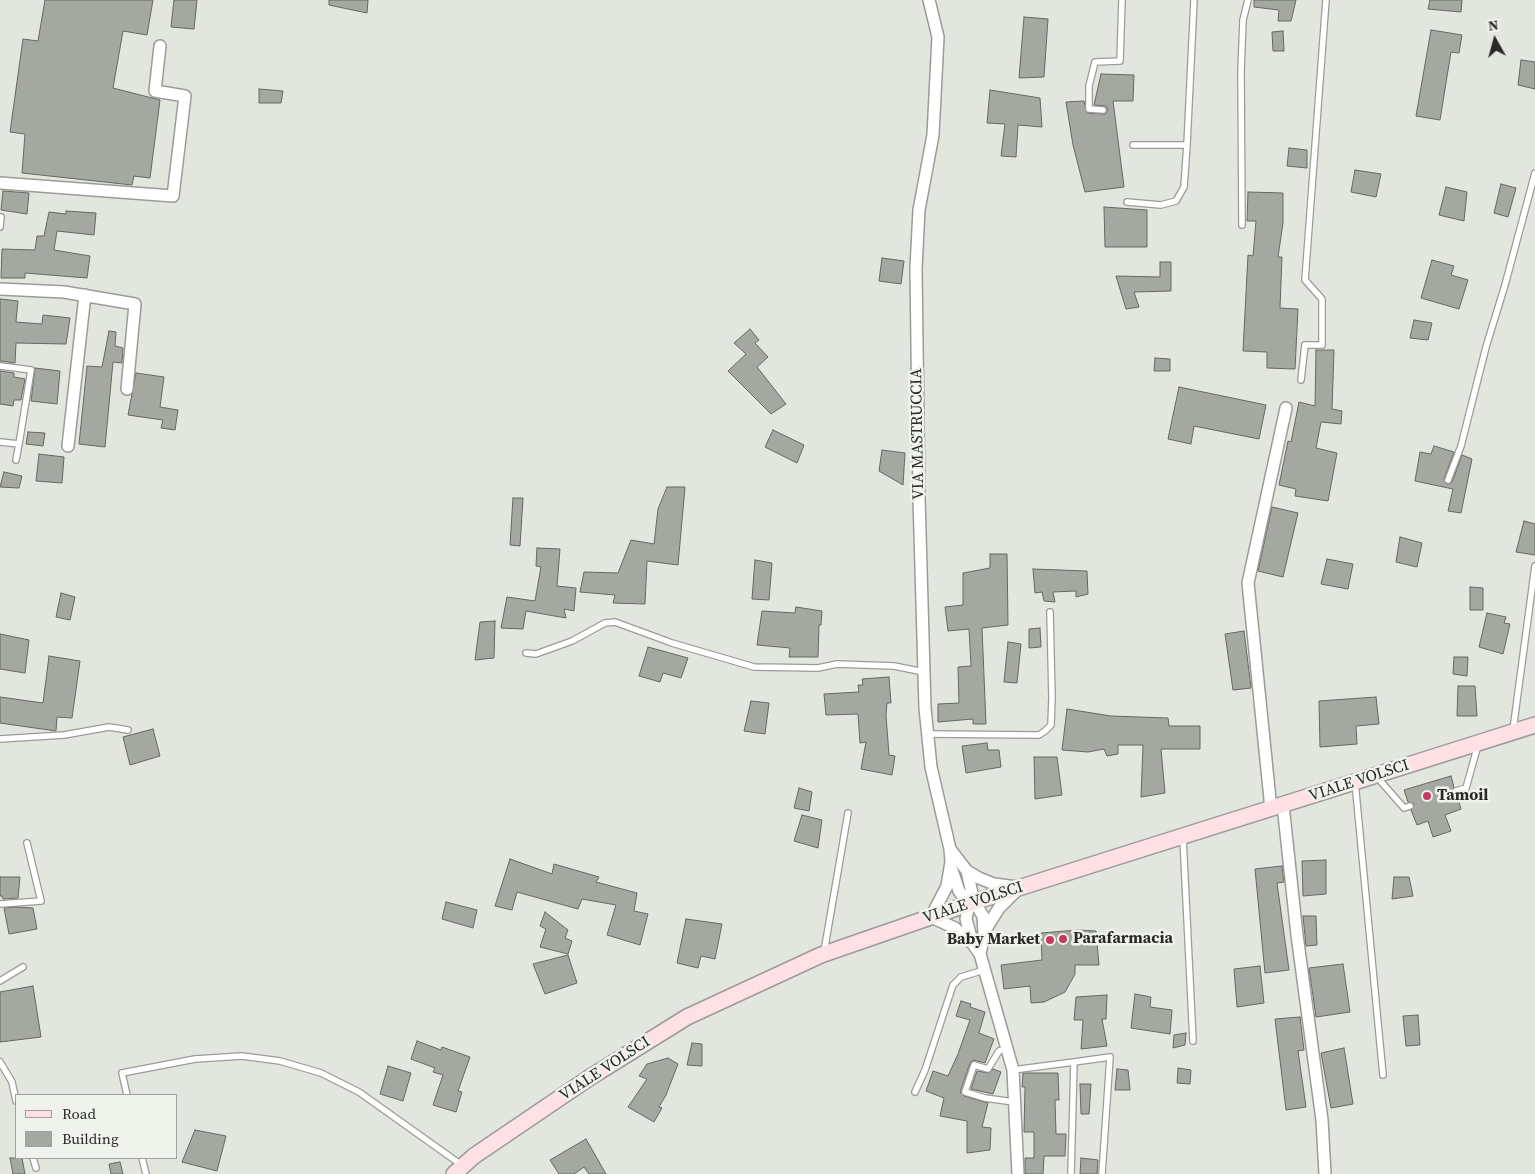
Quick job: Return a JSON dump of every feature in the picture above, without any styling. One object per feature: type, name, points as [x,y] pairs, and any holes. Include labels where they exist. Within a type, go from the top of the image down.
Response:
[{"type":"main road","name":"VIALE VOLSCI","points":[[458,1170],[589,1078],[687,1017],[824,954],[971,903],[1535,725]]},
{"type":"street","name":"VIA MASTRUCCIA","points":[[929,0],[938,37],[933,135],[919,210],[916,268],[918,483],[924,672],[928,734],[931,766],[950,849],[951,869]]},
{"type":"street","points":[[0,182],[173,196],[185,96],[155,91],[160,46]]},
{"type":"street","points":[[0,289],[64,292],[135,304],[127,389]]},
{"type":"street","points":[[68,446],[85,295]]},
{"type":"street","points":[[1286,408],[1248,583],[1277,807],[1322,1120],[1324,1174]]},
{"type":"street","points":[[950,849],[968,871],[994,884],[1021,887]]},
{"type":"street","points":[[951,869],[959,891],[983,916],[984,934],[980,954]]},
{"type":"street","points":[[951,869],[943,896],[930,917],[955,928],[973,944],[980,954],[1013,1070],[1018,1174]]},
{"type":"street","points":[[968,871],[971,903],[966,919],[973,944]]},
{"type":"street","points":[[984,934],[1000,908],[1021,887]]},
{"type":"lane","points":[[1103,110],[1089,109],[1089,86],[1095,62],[1120,61],[1122,0]]},
{"type":"lane","points":[[1126,202],[1161,205],[1176,200],[1184,187],[1194,0]]},
{"type":"lane","points":[[1242,225],[1241,72],[1243,20],[1248,0]]},
{"type":"lane","points":[[1301,380],[1305,345],[1322,345],[1322,299],[1305,280],[1326,0]]},
{"type":"lane","points":[[1133,145],[1187,145]]},
{"type":"lane","points":[[1448,480],[1462,446],[1488,339],[1505,285],[1535,173]]},
{"type":"lane","points":[[0,226],[1,216]]},
{"type":"lane","points":[[0,366],[32,370],[16,460]]},
{"type":"lane","points":[[0,442],[19,444]]},
{"type":"lane","points":[[1513,732],[1535,566]]},
{"type":"lane","points":[[928,734],[1039,735],[1045,731],[1050,725],[1052,698],[1050,612]]},
{"type":"lane","points":[[526,653],[536,654],[572,641],[605,623],[615,622],[672,644],[754,667],[818,668],[838,664],[894,666],[924,672]]},
{"type":"lane","points":[[0,739],[64,735],[109,727],[128,730]]},
{"type":"lane","points":[[1456,791],[1466,788],[1478,743]]},
{"type":"lane","points":[[1376,776],[1404,808],[1410,806]]},
{"type":"lane","points":[[1355,782],[1383,1075]]},
{"type":"lane","points":[[824,954],[848,813]]},
{"type":"lane","points":[[1183,836],[1193,1041]]},
{"type":"lane","points":[[0,904],[41,901],[27,843]]},
{"type":"lane","points":[[0,981],[23,967]]},
{"type":"lane","points":[[914,1092],[925,1070],[953,985],[961,977],[984,970]]},
{"type":"lane","points":[[1008,1048],[999,1052],[988,1069],[974,1065],[966,1092],[985,1098],[1014,1102]]},
{"type":"lane","points":[[127,1094],[122,1073],[195,1059],[242,1056],[280,1061],[321,1073],[358,1092],[458,1170]]},
{"type":"lane","points":[[1013,1070],[1110,1058],[1102,1174]]},
{"type":"lane","points":[[0,1062],[12,1082],[15,1096]]},
{"type":"lane","points":[[1071,1174],[1074,1062]]},
{"type":"lane","points":[[33,1159],[36,1168]]},
{"type":"lane","points":[[142,1159],[146,1174]]},
{"type":"building","points":[[45,0],[153,0],[147,35],[123,31],[113,88],[160,100],[150,178],[134,176],[132,185],[22,173],[25,134],[10,132],[23,39],[38,41]]},
{"type":"building","points":[[174,0],[197,0],[194,29],[171,27]]},
{"type":"building","points":[[329,0],[368,0],[367,13],[329,5]]},
{"type":"building","points":[[1254,0],[1296,0],[1291,21],[1278,21],[1279,10],[1254,7]]},
{"type":"building","points":[[1430,0],[1462,0],[1461,12],[1428,9]]},
{"type":"building","points":[[1024,17],[1048,19],[1044,77],[1019,78]]},
{"type":"building","points":[[1431,30],[1462,35],[1459,53],[1451,52],[1440,120],[1416,116]]},
{"type":"building","points":[[1283,31],[1284,51],[1273,51],[1272,32]]},
{"type":"building","points":[[1521,60],[1535,62],[1535,89],[1518,85]]},
{"type":"building","points":[[1101,74],[1134,75],[1133,101],[1113,101],[1124,187],[1085,192],[1073,145],[1066,102],[1084,101],[1087,113],[1105,114],[1108,110],[1106,106],[1094,105]]},
{"type":"building","points":[[259,89],[283,91],[281,103],[259,103]]},
{"type":"building","points":[[990,90],[1040,98],[1042,127],[1018,125],[1016,157],[1001,156],[1005,124],[987,123]]},
{"type":"building","points":[[1289,148],[1307,150],[1307,168],[1287,166]]},
{"type":"building","points":[[1355,170],[1381,174],[1376,197],[1351,192]]},
{"type":"building","points":[[1501,184],[1516,188],[1508,217],[1494,213]]},
{"type":"building","points":[[1446,187],[1467,192],[1464,221],[1439,215]]},
{"type":"building","points":[[3,191],[29,193],[27,214],[1,210]]},
{"type":"building","points":[[1248,192],[1283,193],[1283,223],[1278,257],[1282,257],[1280,308],[1298,309],[1295,369],[1267,368],[1267,352],[1243,351],[1248,255],[1253,256],[1256,221],[1247,221]]},
{"type":"building","points":[[1104,207],[1147,210],[1147,247],[1105,247]]},
{"type":"building","points":[[66,211],[96,213],[94,235],[57,231],[54,250],[90,256],[87,278],[25,273],[25,278],[1,278],[2,249],[35,250],[37,236],[44,236],[49,212],[66,214]]},
{"type":"building","points":[[882,258],[904,261],[901,284],[879,281]]},
{"type":"building","points":[[1432,260],[1454,266],[1451,275],[1468,280],[1459,309],[1421,298]]},
{"type":"building","points":[[1160,262],[1171,262],[1171,291],[1134,292],[1139,307],[1126,309],[1116,276],[1160,277]]},
{"type":"building","points":[[0,299],[18,301],[16,322],[42,324],[43,315],[70,318],[66,344],[16,343],[15,363],[0,361]]},
{"type":"building","points":[[1414,320],[1432,323],[1428,340],[1410,338]]},
{"type":"building","points":[[750,329],[759,340],[755,343],[768,357],[757,367],[786,404],[771,414],[728,371],[746,354],[734,343]]},
{"type":"building","points":[[109,331],[116,332],[115,346],[123,348],[122,363],[113,362],[105,447],[79,444],[87,366],[102,367]]},
{"type":"building","points":[[1316,350],[1334,350],[1332,409],[1342,411],[1341,424],[1321,422],[1316,448],[1337,453],[1328,501],[1295,496],[1296,489],[1279,485],[1288,441],[1291,442],[1299,402],[1315,406]]},
{"type":"building","points":[[1155,358],[1170,359],[1170,371],[1154,371]]},
{"type":"building","points":[[35,368],[60,371],[57,404],[31,401]]},
{"type":"building","points":[[0,371],[14,373],[14,377],[25,379],[21,400],[14,400],[13,406],[0,404]]},
{"type":"building","points":[[136,373],[164,377],[160,407],[178,410],[175,430],[161,428],[163,420],[128,415]]},
{"type":"building","points":[[1179,387],[1266,405],[1259,439],[1194,426],[1191,444],[1168,439]]},
{"type":"building","points":[[773,430],[804,445],[797,463],[765,447]]},
{"type":"building","points":[[28,432],[45,433],[43,446],[26,444]]},
{"type":"building","points":[[1434,446],[1454,452],[1444,479],[1447,484],[1452,482],[1462,455],[1472,459],[1461,513],[1448,511],[1453,489],[1415,481],[1420,452],[1431,454]]},
{"type":"building","points":[[882,450],[905,453],[903,485],[879,471]]},
{"type":"building","points":[[39,454],[64,457],[62,483],[36,481]]},
{"type":"building","points":[[4,472],[22,476],[19,488],[0,487]]},
{"type":"building","points":[[667,487],[685,487],[678,565],[647,561],[645,604],[613,603],[615,595],[580,592],[584,572],[618,573],[631,540],[654,544],[658,509]]},
{"type":"building","points":[[513,498],[523,498],[520,546],[510,545]]},
{"type":"building","points":[[1272,507],[1298,513],[1283,577],[1258,571]]},
{"type":"building","points":[[1524,521],[1535,524],[1535,555],[1516,552]]},
{"type":"building","points":[[1400,537],[1422,543],[1417,567],[1396,562]]},
{"type":"building","points":[[537,548],[560,549],[557,586],[576,588],[574,611],[564,609],[566,618],[526,611],[523,629],[501,628],[507,597],[535,601],[541,567],[536,566]]},
{"type":"building","points":[[990,554],[1007,554],[1008,625],[982,628],[986,724],[973,724],[973,719],[938,722],[938,704],[959,703],[958,667],[971,666],[969,629],[948,631],[945,607],[963,605],[963,573],[990,568]]},
{"type":"building","points":[[1327,559],[1353,564],[1348,589],[1321,584]]},
{"type":"building","points":[[755,560],[772,563],[769,600],[752,599]]},
{"type":"building","points":[[1033,569],[1087,571],[1088,594],[1076,597],[1076,591],[1053,592],[1055,602],[1044,601],[1042,592],[1035,593]]},
{"type":"building","points":[[1470,587],[1483,588],[1483,610],[1470,610]]},
{"type":"building","points":[[61,593],[75,597],[70,620],[56,617]]},
{"type":"building","points":[[796,607],[822,611],[821,625],[819,625],[818,657],[789,657],[790,648],[757,645],[762,611],[795,613]]},
{"type":"building","points":[[1487,613],[1506,617],[1504,623],[1510,624],[1503,654],[1479,647]]},
{"type":"building","points":[[495,621],[494,658],[475,660],[480,622]]},
{"type":"building","points":[[1040,628],[1041,647],[1029,648],[1029,629]]},
{"type":"building","points":[[1244,631],[1251,688],[1233,690],[1225,634]]},
{"type":"building","points":[[0,634],[29,640],[25,673],[0,669]]},
{"type":"building","points":[[1008,642],[1021,644],[1017,683],[1004,682]]},
{"type":"building","points":[[648,647],[688,658],[681,678],[663,673],[660,682],[639,676]]},
{"type":"building","points":[[49,656],[80,661],[72,718],[57,717],[56,731],[0,723],[0,697],[43,703]]},
{"type":"building","points":[[1454,657],[1468,657],[1467,676],[1453,674]]},
{"type":"building","points":[[889,677],[891,703],[887,703],[886,715],[889,755],[895,756],[892,775],[861,769],[866,742],[860,743],[858,714],[826,715],[824,694],[859,692],[858,685],[863,685],[862,679]]},
{"type":"building","points":[[1458,686],[1475,686],[1477,716],[1457,716]]},
{"type":"building","points":[[1376,697],[1379,724],[1356,726],[1357,744],[1320,747],[1319,701]]},
{"type":"building","points":[[751,701],[769,703],[765,734],[744,731]]},
{"type":"building","points":[[1067,709],[1111,716],[1168,718],[1169,726],[1200,726],[1200,749],[1161,749],[1165,793],[1141,797],[1143,745],[1118,745],[1118,754],[1107,756],[1104,749],[1088,752],[1062,750]]},
{"type":"building","points":[[153,729],[160,756],[130,765],[123,737]]},
{"type":"building","points":[[987,743],[988,750],[999,750],[1001,767],[966,773],[962,746]]},
{"type":"building","points":[[1034,757],[1057,757],[1062,795],[1035,799]]},
{"type":"building","points":[[1451,776],[1454,787],[1452,793],[1457,796],[1461,809],[1445,815],[1451,831],[1433,837],[1428,821],[1417,825],[1411,810],[1414,804],[1408,802],[1404,790]]},
{"type":"building","points":[[799,788],[812,792],[809,811],[794,808]]},
{"type":"building","points":[[802,815],[822,820],[818,848],[794,841]]},
{"type":"building","points":[[510,859],[552,874],[554,864],[599,877],[596,882],[637,893],[634,911],[648,914],[640,945],[607,935],[616,905],[582,899],[578,909],[517,892],[512,910],[495,906]]},
{"type":"building","points":[[1326,860],[1326,894],[1303,896],[1302,861]]},
{"type":"building","points":[[1282,866],[1284,882],[1277,883],[1289,970],[1265,973],[1255,869]]},
{"type":"building","points":[[0,877],[20,877],[18,898],[3,899],[0,896]]},
{"type":"building","points":[[1394,877],[1409,877],[1413,896],[1392,899]]},
{"type":"building","points":[[446,902],[477,910],[473,928],[442,919]]},
{"type":"building","points":[[4,908],[33,908],[37,929],[9,934]]},
{"type":"building","points":[[545,912],[568,930],[565,938],[572,941],[568,954],[540,947],[546,929],[540,926]]},
{"type":"building","points":[[1303,916],[1316,916],[1317,945],[1306,946]]},
{"type":"building","points":[[686,919],[722,924],[715,959],[701,956],[698,968],[677,963]]},
{"type":"building","points":[[1078,930],[1096,931],[1099,965],[1075,965],[1075,974],[1065,992],[1044,1002],[1031,1003],[1030,986],[1004,989],[1001,965],[1042,960],[1041,933]]},
{"type":"building","points":[[568,955],[577,983],[545,994],[533,964]]},
{"type":"building","points":[[1343,964],[1350,1012],[1316,1017],[1309,968]]},
{"type":"building","points":[[1260,966],[1264,1003],[1237,1007],[1234,969]]},
{"type":"building","points":[[33,986],[41,1037],[0,1042],[0,992]]},
{"type":"building","points":[[1135,994],[1151,997],[1150,1007],[1172,1010],[1170,1034],[1131,1028]]},
{"type":"building","points":[[1107,995],[1106,1019],[1102,1019],[1107,1046],[1081,1049],[1083,1020],[1074,1020],[1076,997]]},
{"type":"building","points":[[961,1001],[971,1004],[970,1007],[985,1012],[979,1033],[994,1039],[985,1063],[973,1060],[970,1063],[960,1092],[964,1096],[988,1103],[982,1127],[991,1128],[990,1150],[967,1153],[967,1121],[940,1116],[944,1098],[926,1091],[933,1071],[948,1076],[958,1054],[970,1020],[956,1016]]},
{"type":"building","points":[[1418,1015],[1420,1045],[1406,1046],[1403,1016]]},
{"type":"building","points":[[1300,1017],[1304,1050],[1298,1051],[1306,1107],[1286,1110],[1275,1019]]},
{"type":"building","points":[[1186,1033],[1185,1045],[1173,1048],[1174,1035]]},
{"type":"building","points":[[417,1041],[441,1050],[442,1047],[470,1057],[458,1091],[462,1092],[456,1112],[433,1105],[443,1075],[433,1072],[435,1068],[411,1059]]},
{"type":"building","points":[[692,1043],[702,1044],[702,1066],[687,1065]]},
{"type":"building","points":[[1344,1048],[1353,1104],[1331,1108],[1321,1053]]},
{"type":"building","points":[[668,1058],[678,1064],[666,1095],[659,1107],[662,1108],[654,1122],[628,1107],[647,1079],[639,1076],[647,1064]]},
{"type":"building","points":[[388,1066],[411,1073],[403,1101],[380,1094]]},
{"type":"building","points":[[1178,1068],[1191,1070],[1190,1084],[1177,1083]]},
{"type":"building","points":[[993,1069],[1001,1072],[993,1094],[971,1089],[977,1071],[989,1073]]},
{"type":"building","points":[[1117,1069],[1128,1070],[1130,1090],[1115,1090]]},
{"type":"building","points":[[1023,1073],[1058,1073],[1059,1100],[1055,1100],[1056,1134],[1066,1134],[1065,1156],[1044,1156],[1043,1174],[1025,1174],[1025,1158],[1034,1158],[1034,1132],[1024,1132],[1025,1087],[1022,1087]]},
{"type":"building","points":[[1080,1084],[1091,1084],[1089,1114],[1081,1114]]},
{"type":"building","points":[[195,1130],[226,1136],[217,1171],[182,1162]]},
{"type":"building","points":[[586,1139],[606,1174],[589,1174],[584,1167],[574,1174],[559,1174],[550,1160]]},
{"type":"building","points":[[10,1158],[22,1159],[25,1174],[13,1174]]},
{"type":"building","points":[[1081,1158],[1098,1160],[1097,1174],[1080,1174]]},
{"type":"building","points":[[120,1162],[123,1174],[111,1174],[109,1164]]},
{"type":"place","name":"Tamoil","points":[[1427,796]]},
{"type":"place","name":"Parafarmacia","points":[[1063,939]]},
{"type":"place","name":"Baby Market","points":[[1050,940]]}]
